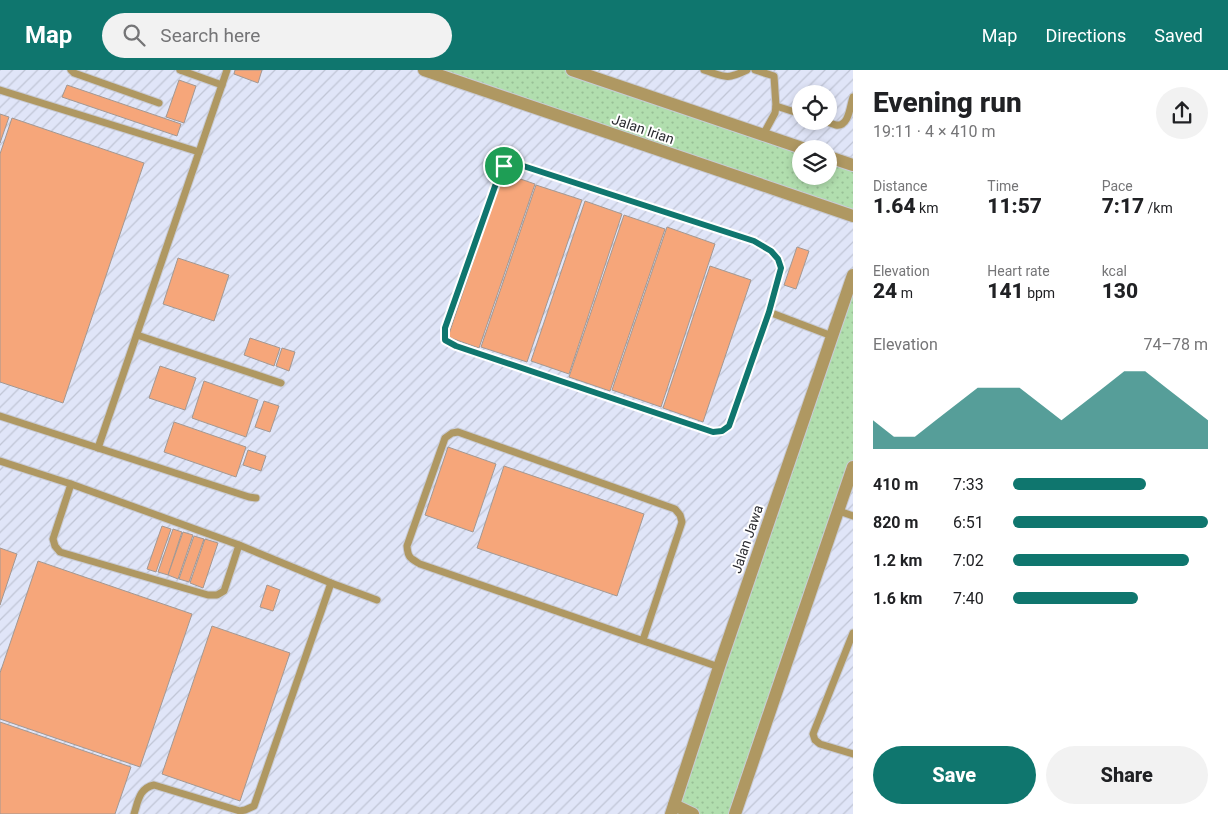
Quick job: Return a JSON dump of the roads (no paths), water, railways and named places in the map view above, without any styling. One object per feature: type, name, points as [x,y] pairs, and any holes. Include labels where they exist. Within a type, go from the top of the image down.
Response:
[{"type":"street","name":"Jalan Irian","points":[[424,70],[853,216]]},
{"type":"street","points":[[572,70],[792,145]]},
{"type":"street","points":[[837,160],[853,165]]},
{"type":"street","name":"Jalan Jawa","points":[[672,810],[853,275]]},
{"type":"street","points":[[735,814],[839,511],[849,491],[853,467]]},
{"type":"street","points":[[672,810],[693,814]]},
{"type":"lane","points":[[71,70],[74,73],[159,103]]},
{"type":"lane","points":[[180,70],[222,85]]},
{"type":"lane","points":[[98,448],[227,70]]},
{"type":"lane","points":[[704,70],[730,77],[747,70]]},
{"type":"lane","points":[[754,70],[774,73],[775,113],[763,135]]},
{"type":"lane","points":[[0,90],[199,152]]},
{"type":"lane","points":[[837,126],[846,121],[853,96]]},
{"type":"lane","points":[[776,106],[792,111]]},
{"type":"lane","points":[[514,163],[754,241],[771,251],[778,259],[781,268],[769,312],[729,426],[722,431],[713,432],[456,346],[445,340],[444,337],[445,328],[500,172],[504,166],[514,163]]},
{"type":"lane","points":[[769,312],[832,336]]},
{"type":"lane","points":[[137,335],[282,382]]},
{"type":"lane","points":[[0,416],[256,498]]},
{"type":"lane","points":[[643,640],[682,522],[680,515],[675,509],[458,432],[452,433],[445,438],[407,546],[410,558],[420,564],[719,667]]},
{"type":"lane","points":[[0,460],[240,545],[377,600]]},
{"type":"lane","points":[[71,484],[53,539],[55,546],[60,552],[208,595],[217,595],[224,591],[240,545]]},
{"type":"lane","points":[[839,511],[853,516]]},
{"type":"lane","points":[[134,814],[142,792],[148,786],[154,785],[240,811],[254,806],[331,583]]},
{"type":"lane","points":[[853,633],[813,734],[814,740],[820,744],[853,754]]}]
